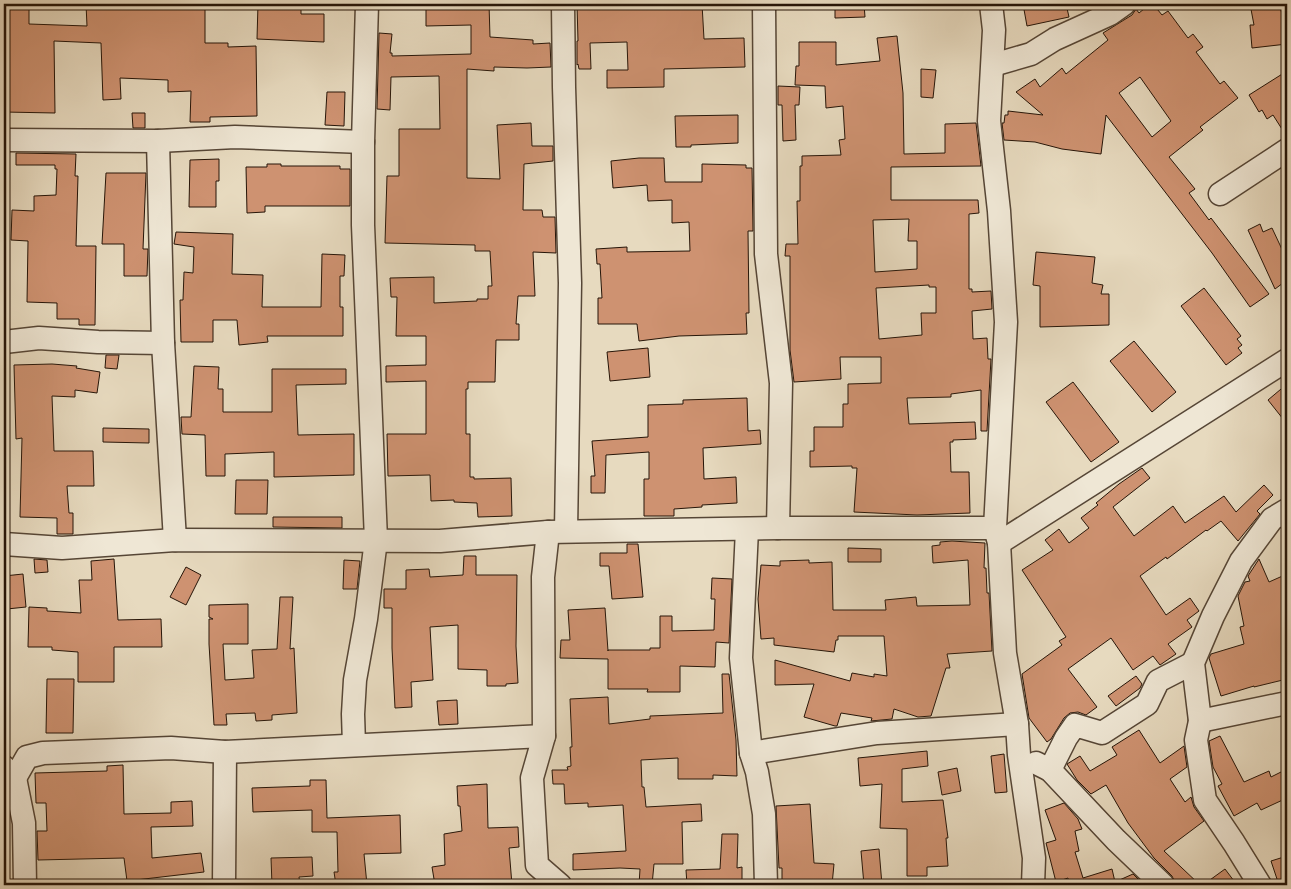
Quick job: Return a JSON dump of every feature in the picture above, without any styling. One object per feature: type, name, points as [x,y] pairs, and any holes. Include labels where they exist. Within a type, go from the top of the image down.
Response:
[{"type":"street","points":[[354,745],[355,680],[366,620],[376,540],[364,235],[363,142],[367,4]]},
{"type":"street","points":[[560,885],[537,865],[532,778],[544,736],[543,577],[557,532],[570,282],[563,4]]},
{"type":"street","points":[[764,4],[766,254],[780,383],[778,528]]},
{"type":"street","points":[[991,4],[994,30],[989,121],[1000,211],[1006,322],[997,535],[1005,653],[1017,724],[1019,755],[1034,858],[1033,885]]},
{"type":"street","points":[[993,65],[1031,54],[1055,38],[1110,14],[1124,4]]},
{"type":"street","points":[[994,30],[1031,54]]},
{"type":"street","points":[[4,140],[158,141],[235,137],[363,142]]},
{"type":"street","points":[[158,141],[162,343],[175,540]]},
{"type":"street","points":[[1220,194],[1287,150]]},
{"type":"street","points":[[4,342],[38,338],[98,342],[162,343]]},
{"type":"street","points":[[4,544],[62,548],[175,540],[440,541],[557,532],[778,528],[997,535],[1287,360]]},
{"type":"street","points":[[1260,885],[1205,800],[1196,740],[1200,721],[1193,663],[1213,616],[1241,561],[1272,519],[1287,510]]},
{"type":"street","points":[[747,529],[741,658],[751,753],[764,814],[766,885]]},
{"type":"street","points":[[1050,770],[1066,738],[1075,725],[1102,733],[1147,704],[1158,681],[1193,663]]},
{"type":"street","points":[[1200,721],[1287,703]]},
{"type":"street","points":[[751,753],[877,733],[1017,724]]},
{"type":"street","points":[[25,885],[24,823],[9,772],[27,756],[43,753],[171,748],[225,752],[544,736]]},
{"type":"street","points":[[224,885],[225,752]]},
{"type":"street","points":[[1019,755],[1050,770],[1116,840],[1163,885]]},
{"type":"building","points":[[4,4],[29,4],[29,24],[87,26],[86,4],[205,4],[205,43],[228,43],[228,47],[256,46],[257,116],[210,117],[210,122],[190,122],[191,91],[168,92],[168,80],[120,78],[121,99],[103,100],[101,43],[54,41],[55,113],[4,112]]},
{"type":"building","points":[[258,4],[301,4],[301,14],[324,14],[324,42],[257,39]]},
{"type":"building","points":[[426,4],[489,4],[490,37],[533,40],[533,44],[550,43],[551,67],[494,67],[494,71],[467,69],[467,178],[500,179],[497,125],[531,123],[532,146],[553,146],[553,161],[524,164],[523,210],[542,210],[543,217],[555,217],[556,253],[533,252],[535,296],[518,296],[516,324],[519,324],[519,340],[496,340],[495,382],[468,382],[468,389],[466,389],[466,434],[470,434],[470,477],[474,477],[474,479],[511,478],[512,516],[478,517],[477,503],[454,502],[454,500],[431,501],[430,475],[388,476],[387,434],[426,434],[426,381],[386,382],[386,366],[426,365],[426,336],[396,336],[397,297],[391,297],[390,278],[434,277],[434,303],[488,299],[488,286],[492,286],[490,251],[475,251],[475,245],[385,243],[387,176],[399,176],[399,129],[440,129],[439,76],[391,77],[390,110],[377,109],[379,33],[392,34],[390,53],[392,53],[392,56],[471,54],[471,25],[426,26]]},
{"type":"building","points":[[577,4],[702,4],[704,39],[744,38],[745,67],[664,69],[664,87],[607,88],[607,70],[628,70],[627,42],[590,43],[591,69],[579,69],[577,65]]},
{"type":"building","points":[[835,4],[864,4],[865,17],[835,18]]},
{"type":"building","points":[[1023,4],[1066,4],[1069,17],[1027,26]]},
{"type":"building","points":[[1150,4],[1153,4],[1162,15],[1168,11],[1188,38],[1193,34],[1203,47],[1196,52],[1220,84],[1224,81],[1238,98],[1200,127],[1203,130],[1169,157],[1195,189],[1189,193],[1209,220],[1211,218],[1269,294],[1250,307],[1212,253],[1106,115],[1101,154],[1062,149],[1035,142],[1004,140],[1002,123],[1004,123],[1005,115],[1008,115],[1008,111],[1043,115],[1016,92],[1035,79],[1040,87],[1062,68],[1066,74],[1108,40],[1103,33],[1132,15],[1136,9],[1139,13]],"holes":[[[1140,77],[1171,121],[1152,137],[1119,93]]]},
{"type":"building","points":[[1250,4],[1280,4],[1287,44],[1252,48],[1250,25],[1254,25]]},
{"type":"building","points":[[897,36],[903,93],[904,154],[945,153],[945,124],[976,123],[981,166],[891,167],[891,200],[978,200],[979,213],[969,214],[969,289],[972,289],[972,292],[991,291],[992,309],[972,311],[973,339],[987,338],[988,359],[991,359],[987,431],[981,431],[981,390],[951,394],[951,397],[907,398],[909,424],[975,422],[976,439],[953,440],[953,442],[950,442],[951,472],[969,472],[970,513],[917,515],[854,512],[857,468],[852,468],[852,466],[810,467],[810,451],[814,451],[814,427],[843,427],[843,404],[848,404],[848,384],[881,383],[881,357],[840,357],[841,379],[794,382],[790,350],[790,256],[785,256],[786,244],[798,244],[797,201],[800,201],[800,166],[802,166],[802,156],[841,155],[839,140],[845,139],[843,106],[826,108],[825,86],[795,85],[796,66],[799,66],[799,42],[836,42],[836,65],[880,61],[877,38]],"holes":[[[909,219],[908,241],[917,241],[917,269],[875,272],[873,220]],[[929,285],[929,287],[936,287],[936,313],[921,313],[922,335],[879,339],[876,288]]]},
{"type":"building","points":[[921,69],[936,70],[933,98],[921,97]]},
{"type":"building","points":[[1287,71],[1287,137],[1273,115],[1267,119],[1262,110],[1259,112],[1249,95]]},
{"type":"building","points":[[778,86],[800,87],[799,105],[795,105],[796,140],[783,141],[782,105],[778,105]]},
{"type":"building","points":[[327,92],[345,92],[344,126],[325,125]]},
{"type":"building","points":[[132,113],[145,113],[145,128],[133,128]]},
{"type":"building","points":[[738,115],[738,143],[676,147],[675,116]]},
{"type":"building","points":[[16,153],[76,154],[75,176],[78,176],[76,246],[96,246],[95,325],[79,325],[79,319],[57,319],[57,303],[27,302],[28,241],[11,240],[12,210],[34,211],[34,196],[56,195],[57,169],[55,169],[55,165],[16,165]]},
{"type":"building","points":[[664,158],[665,182],[702,182],[702,164],[746,165],[746,168],[752,168],[753,231],[748,231],[749,313],[746,313],[747,334],[679,336],[639,341],[637,324],[598,324],[598,298],[602,298],[600,264],[597,264],[596,249],[627,247],[627,252],[690,251],[689,222],[672,223],[672,200],[648,201],[647,185],[613,188],[611,161]]},
{"type":"building","points":[[219,159],[219,181],[216,181],[216,207],[189,207],[190,160]]},
{"type":"building","points":[[267,164],[281,164],[281,166],[340,166],[340,169],[350,169],[350,206],[265,206],[265,212],[247,213],[246,167],[267,167]]},
{"type":"building","points":[[106,173],[146,173],[143,249],[148,249],[147,276],[124,276],[124,244],[102,244]]},
{"type":"building","points":[[1260,224],[1263,232],[1272,228],[1287,260],[1287,280],[1275,289],[1248,230]]},
{"type":"building","points":[[176,232],[233,234],[232,274],[263,275],[262,307],[321,307],[322,254],[345,255],[344,276],[340,276],[340,307],[343,307],[343,336],[267,336],[268,342],[239,345],[237,320],[213,320],[213,342],[181,342],[180,300],[183,300],[184,272],[193,273],[194,247],[174,244]]},
{"type":"building","points":[[1036,252],[1095,257],[1092,283],[1103,285],[1101,294],[1109,294],[1109,325],[1040,327],[1040,286],[1033,285]]},
{"type":"building","points":[[1204,288],[1241,336],[1237,339],[1242,345],[1238,348],[1242,353],[1226,365],[1181,306]]},
{"type":"building","points":[[1134,341],[1176,392],[1152,412],[1110,361]]},
{"type":"building","points":[[648,348],[650,377],[610,381],[607,352]]},
{"type":"building","points":[[106,355],[119,355],[117,369],[105,368]]},
{"type":"building","points":[[52,364],[77,366],[76,368],[100,372],[97,393],[75,390],[75,397],[52,396],[54,451],[93,451],[94,486],[67,486],[69,513],[73,513],[73,534],[57,534],[57,518],[20,517],[22,438],[16,439],[14,365]]},
{"type":"building","points":[[194,366],[219,367],[218,389],[223,389],[223,412],[272,412],[272,369],[346,369],[346,384],[296,385],[298,435],[354,434],[354,475],[274,477],[274,452],[225,454],[225,476],[206,476],[205,435],[182,434],[181,417],[191,417]]},
{"type":"building","points":[[1073,382],[1119,442],[1091,462],[1046,402]]},
{"type":"building","points":[[1287,384],[1287,424],[1268,400]]},
{"type":"building","points":[[747,398],[748,431],[760,430],[761,444],[703,448],[704,479],[736,477],[737,503],[674,509],[674,516],[644,516],[644,479],[649,479],[649,452],[606,455],[605,493],[591,493],[591,476],[595,476],[592,441],[648,437],[648,405],[683,404],[683,400]]},
{"type":"building","points":[[103,428],[149,429],[149,443],[103,442]]},
{"type":"building","points":[[1142,468],[1150,478],[1113,507],[1134,536],[1173,506],[1185,523],[1224,496],[1236,512],[1264,485],[1273,495],[1257,511],[1260,514],[1238,541],[1221,521],[1140,576],[1166,615],[1190,598],[1199,611],[1187,620],[1192,627],[1168,644],[1176,654],[1160,665],[1153,656],[1133,670],[1111,638],[1068,669],[1097,707],[1086,715],[1078,712],[1070,713],[1064,718],[1051,739],[1047,742],[1029,718],[1022,674],[1062,645],[1059,641],[1066,637],[1022,570],[1053,550],[1045,540],[1059,529],[1069,543],[1089,528],[1081,518],[1098,505],[1096,503],[1119,484]]},
{"type":"building","points":[[236,480],[268,480],[267,514],[235,514]]},
{"type":"building","points":[[273,517],[342,517],[342,528],[273,527]]},
{"type":"building","points":[[940,542],[985,543],[984,568],[986,568],[987,593],[989,593],[992,651],[947,654],[950,668],[946,668],[931,716],[918,717],[894,709],[892,719],[871,721],[872,718],[841,713],[837,726],[804,717],[814,684],[775,685],[775,660],[850,681],[852,673],[874,677],[874,674],[887,676],[884,636],[838,636],[834,652],[774,645],[774,638],[761,639],[758,599],[761,565],[780,566],[780,561],[809,560],[809,563],[832,562],[833,610],[886,610],[885,600],[916,597],[917,606],[970,605],[968,560],[933,563],[932,546],[940,545]]},
{"type":"building","points":[[627,544],[638,544],[643,597],[612,599],[609,566],[600,566],[600,553],[627,553]]},
{"type":"building","points":[[848,548],[881,549],[881,562],[848,562]]},
{"type":"building","points":[[464,556],[476,556],[476,575],[517,575],[516,646],[518,683],[506,684],[506,686],[487,686],[487,670],[458,669],[458,625],[430,627],[433,680],[411,682],[412,707],[395,708],[392,608],[384,608],[384,589],[406,589],[406,570],[429,569],[430,577],[463,575]]},
{"type":"building","points":[[34,559],[47,560],[48,572],[35,573]]},
{"type":"building","points":[[114,559],[118,620],[161,619],[162,647],[114,647],[114,682],[78,682],[78,652],[52,650],[52,647],[28,647],[29,607],[47,608],[47,611],[81,613],[79,580],[92,580],[91,561]]},
{"type":"building","points":[[1259,559],[1269,582],[1287,574],[1287,679],[1221,696],[1209,658],[1211,654],[1244,644],[1240,627],[1244,626],[1238,596],[1245,582],[1250,581],[1248,576]]},
{"type":"building","points":[[344,560],[360,561],[357,589],[343,589]]},
{"type":"building","points":[[186,567],[201,575],[186,605],[170,597]]},
{"type":"building","points":[[23,574],[26,607],[7,609],[4,576]]},
{"type":"building","points":[[712,578],[732,579],[729,643],[716,642],[715,667],[680,666],[680,692],[647,692],[648,689],[608,689],[608,659],[560,658],[561,640],[570,640],[568,610],[605,608],[608,651],[660,648],[660,616],[672,616],[672,631],[714,630],[715,599],[711,599]]},
{"type":"building","points":[[280,597],[293,597],[290,649],[294,648],[297,713],[272,715],[272,720],[256,721],[255,713],[226,714],[227,725],[214,725],[209,644],[209,619],[213,619],[209,617],[209,605],[248,604],[248,644],[223,644],[225,680],[254,678],[252,650],[277,649]]},
{"type":"building","points":[[722,674],[729,674],[736,740],[737,776],[713,775],[713,779],[678,779],[678,758],[641,760],[642,787],[644,787],[646,807],[701,804],[702,821],[682,822],[683,864],[654,864],[652,885],[639,885],[640,869],[573,870],[573,854],[626,851],[623,805],[588,807],[588,803],[565,804],[564,784],[553,784],[552,770],[568,770],[567,767],[571,766],[570,699],[608,697],[609,724],[650,719],[650,716],[723,713]]},
{"type":"building","points":[[1136,676],[1142,684],[1140,688],[1116,706],[1108,696]]},
{"type":"building","points":[[47,679],[74,679],[73,733],[46,733]]},
{"type":"building","points":[[457,700],[458,724],[439,725],[437,701]]},
{"type":"building","points":[[1139,730],[1160,763],[1184,746],[1187,767],[1170,779],[1185,802],[1191,797],[1194,807],[1204,821],[1164,851],[1200,885],[1176,885],[1172,876],[1154,858],[1128,823],[1106,785],[1091,794],[1077,780],[1067,764],[1080,756],[1090,771],[1117,755],[1112,747]]},
{"type":"building","points":[[1220,736],[1244,782],[1269,771],[1271,777],[1287,769],[1287,798],[1261,810],[1257,803],[1234,816],[1218,786],[1222,784],[1213,767],[1209,741]]},
{"type":"building","points":[[927,751],[928,766],[902,769],[902,802],[943,800],[948,838],[946,838],[948,866],[927,867],[927,876],[907,876],[907,829],[880,828],[882,784],[860,786],[858,758]]},
{"type":"building","points":[[1004,754],[1007,792],[995,793],[991,756]]},
{"type":"building","points":[[123,765],[124,814],[171,813],[171,802],[192,801],[193,826],[151,827],[152,858],[201,853],[204,872],[127,881],[124,858],[38,860],[37,831],[47,831],[46,803],[36,803],[35,773],[107,771],[107,766]]},
{"type":"building","points":[[957,768],[961,791],[942,795],[938,772]]},
{"type":"building","points":[[310,780],[326,780],[327,818],[400,815],[401,853],[364,854],[367,885],[336,885],[334,872],[338,872],[337,832],[312,832],[312,810],[253,812],[252,788],[310,786]]},
{"type":"building","points":[[487,784],[488,828],[518,827],[519,847],[509,848],[512,885],[435,885],[432,867],[445,865],[444,834],[462,831],[457,786]]},
{"type":"building","points":[[1064,803],[1078,819],[1082,829],[1075,831],[1079,851],[1075,852],[1083,878],[1112,869],[1115,882],[1133,874],[1142,883],[1138,885],[1069,885],[1068,878],[1056,882],[1046,843],[1056,840],[1045,810]]},
{"type":"building","points":[[810,804],[814,863],[834,864],[832,885],[782,885],[782,868],[779,868],[776,806]]},
{"type":"building","points":[[722,834],[738,834],[737,868],[742,867],[742,881],[726,882],[726,885],[687,885],[686,870],[720,869]]},
{"type":"building","points":[[879,849],[882,885],[864,885],[861,851]]},
{"type":"building","points":[[1287,856],[1287,885],[1279,885],[1271,861]]},
{"type":"building","points":[[312,857],[313,876],[299,877],[300,885],[272,885],[271,858]]},
{"type":"building","points":[[1225,869],[1237,885],[1203,885]]}]
